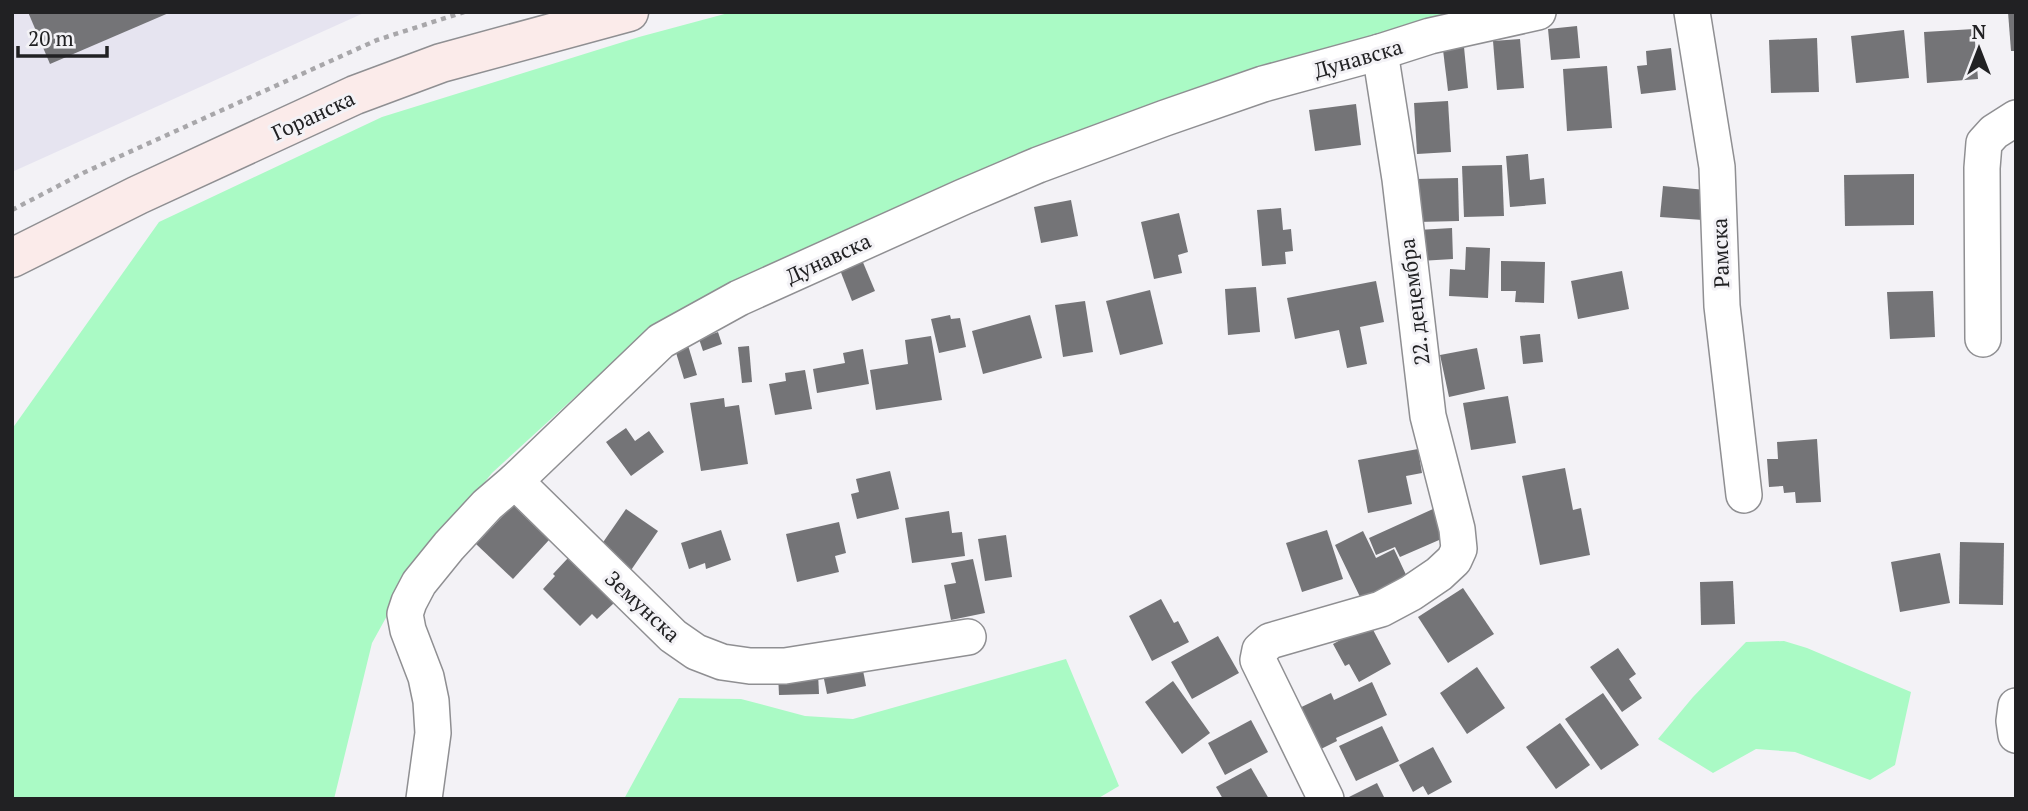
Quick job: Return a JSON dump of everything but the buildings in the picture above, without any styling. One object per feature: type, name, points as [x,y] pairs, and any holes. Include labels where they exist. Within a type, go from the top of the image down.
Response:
[{"type":"main road","name":"Горанска","points":[[12,258],[138,195],[355,95],[441,63],[629,12]]},
{"type":"street","name":"Дунавска","points":[[425,799],[433,733],[431,701],[426,677],[408,630],[405,614],[409,602],[419,583],[487,505],[661,341],[739,298],[1038,165],[1263,84],[1430,36],[1538,12]]},
{"type":"street","name":"Рамска","points":[[1692,12],[1717,167],[1722,306],[1744,495]]},
{"type":"street","name":"22. децембра","points":[[1326,799],[1258,660],[1260,650],[1270,641],[1381,610],[1439,574],[1454,561],[1459,549],[1457,529],[1428,416],[1400,178],[1380,52]]},
{"type":"street","points":[[1983,339],[1984,143],[1994,132],[2016,118]]},
{"type":"street","name":"Земунска","points":[[515,481],[673,636],[696,652],[722,662],[750,666],[785,666],[968,637]]},
{"type":"street","points":[[2016,706],[2016,735]]},
{"type":"path","points":[[12,210],[83,173],[377,40],[464,12]]},
{"type":"shaded area","points":[[12,12],[366,12],[12,172]]},
{"type":"green space","points":[[732,12],[1484,12],[759,273],[657,322],[492,473],[409,576],[372,643],[334,799],[12,799],[12,429],[159,222],[382,117],[639,37]]},
{"type":"green space","points":[[1784,641],[1911,692],[1895,765],[1870,780],[1795,752],[1756,749],[1713,773],[1658,739],[1693,697],[1746,642]]},
{"type":"green space","points":[[1066,659],[1119,786],[1097,799],[624,799],[679,698],[741,699],[805,716],[853,719]]}]
